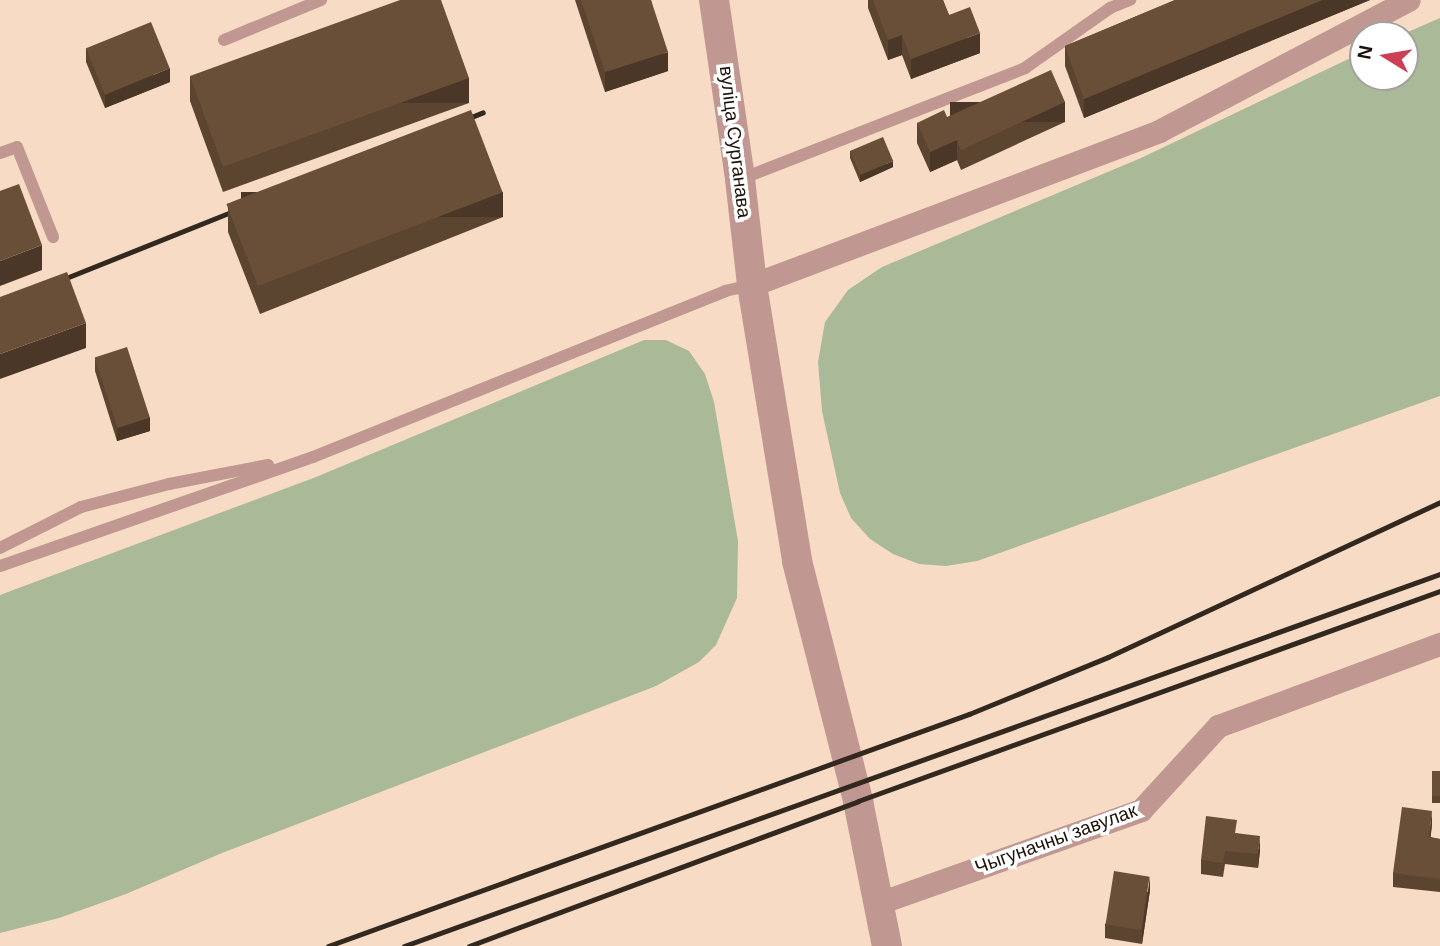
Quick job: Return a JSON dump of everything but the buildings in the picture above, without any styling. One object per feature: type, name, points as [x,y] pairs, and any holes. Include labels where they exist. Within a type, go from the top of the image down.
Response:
[{"type":"street","name":"вуліца Сурганава","points":[[714,0],[740,179],[752,285],[797,561],[858,801],[887,946]]},
{"type":"street","points":[[752,285],[1159,131],[1409,0]]},
{"type":"street","name":"Чыгуначны завулак","points":[[879,903],[1141,810],[1218,726],[1440,644]]},
{"type":"lane","points":[[224,40],[321,0]]},
{"type":"lane","points":[[740,179],[1025,68],[1110,8],[1130,0]]},
{"type":"lane","points":[[0,153],[17,146],[53,237]]},
{"type":"lane","points":[[0,566],[313,457],[712,296],[752,285]]},
{"type":"lane","points":[[0,548],[81,507],[169,484],[313,457]]},
{"type":"green space","points":[[1440,18],[1440,396],[977,561],[946,566],[919,564],[893,554],[870,539],[851,518],[840,493],[822,411],[818,362],[825,322],[848,290],[882,267],[1141,158],[1349,59],[1349,91],[1419,91],[1419,27]]},
{"type":"green space","points":[[644,340],[666,340],[689,351],[705,374],[714,402],[738,541],[737,598],[716,645],[699,662],[656,686],[222,853],[126,894],[59,918],[0,933],[0,595],[316,477]]},
{"type":"railway","points":[[454,124],[483,112]]},
{"type":"railway","points":[[51,284],[246,206]]},
{"type":"railway","points":[[328,946],[969,714],[1108,657],[1440,502]]},
{"type":"railway","points":[[404,946],[1440,574]]},
{"type":"railway","points":[[469,946],[858,801],[1440,591]]}]
